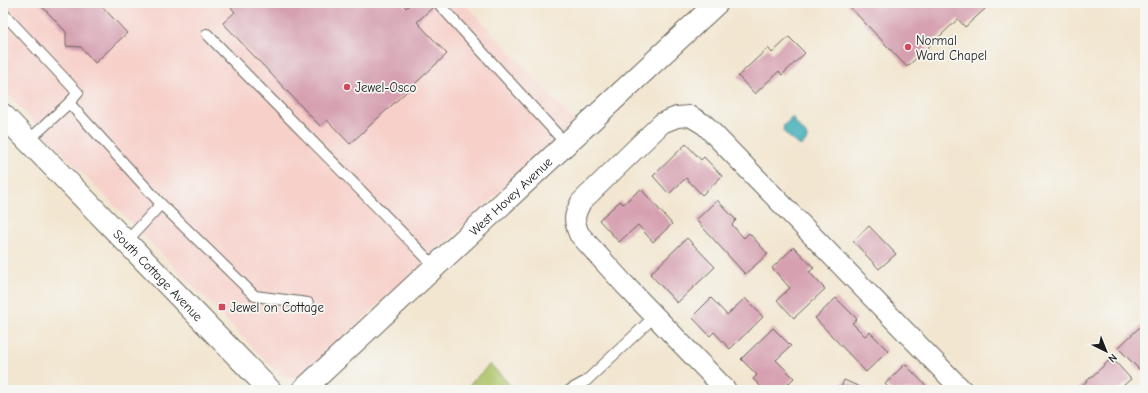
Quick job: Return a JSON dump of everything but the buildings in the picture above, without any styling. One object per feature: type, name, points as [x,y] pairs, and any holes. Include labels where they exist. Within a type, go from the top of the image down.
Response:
[{"type":"street","name":"West Hovey Avenue","points":[[303,390],[718,3]]},
{"type":"street","name":"South Cottage Avenue","points":[[3,115],[270,390]]},
{"type":"street","points":[[726,390],[624,284],[579,234],[575,225],[575,215],[580,202],[662,123],[677,117],[690,116],[705,126],[962,390]]},
{"type":"lane","points":[[438,3],[566,144]]},
{"type":"lane","points":[[3,13],[78,93],[28,141]]},
{"type":"lane","points":[[207,34],[435,267]]},
{"type":"lane","points":[[69,103],[161,204],[255,296],[308,303]]},
{"type":"lane","points":[[126,242],[161,204]]},
{"type":"lane","points":[[570,390],[586,381],[655,316]]},
{"type":"shaded area","points":[[3,3],[465,3],[575,122],[303,374],[297,377],[281,376],[56,146],[3,89]]},
{"type":"green space","points":[[490,364],[512,387],[509,390],[468,390],[466,388]]},
{"type":"water","points":[[790,118],[793,118],[806,134],[807,140],[802,145],[795,143],[783,131],[784,125]]},
{"type":"place","name":"Normal Ward Chapel","points":[[908,47]]},
{"type":"place","name":"Jewel-Osco","points":[[347,87]]},
{"type":"place","name":"Jewel on Cottage","points":[[222,307]]}]
